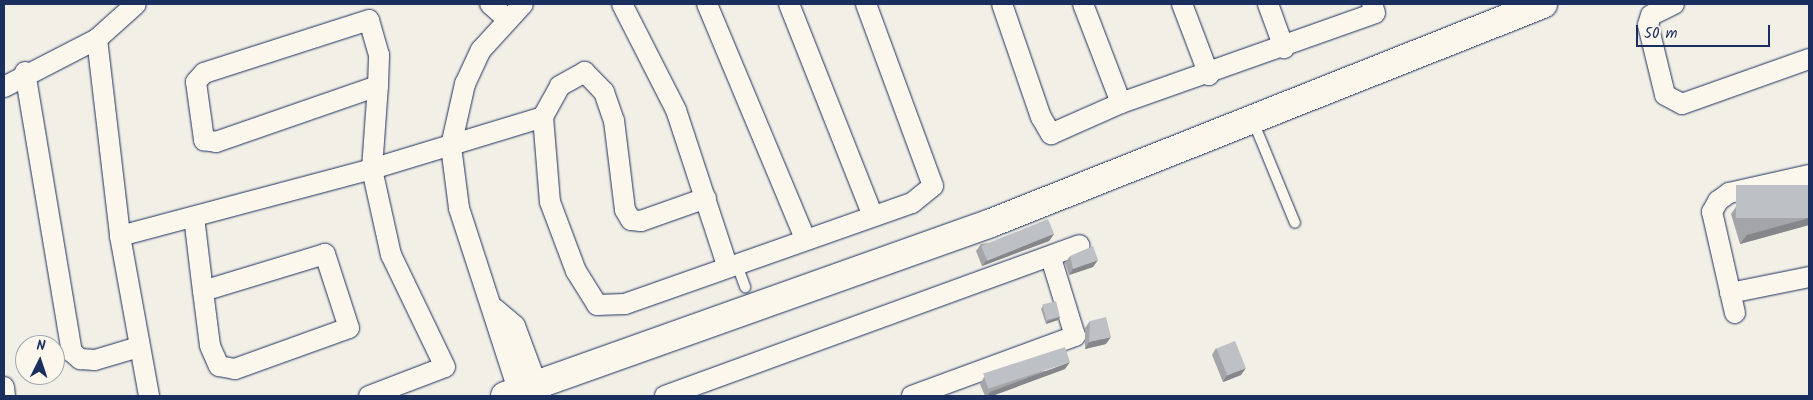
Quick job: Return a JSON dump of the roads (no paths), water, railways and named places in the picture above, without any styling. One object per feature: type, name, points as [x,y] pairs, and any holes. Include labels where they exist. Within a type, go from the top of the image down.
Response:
[{"type":"street","points":[[4,87],[26,72],[97,38],[136,4]]},
{"type":"street","points":[[490,4],[507,19]]},
{"type":"street","points":[[523,4],[507,19],[481,50],[465,84],[451,146],[459,208],[495,309],[515,326],[524,392],[990,223],[1110,171],[1253,120],[1543,4]]},
{"type":"street","points":[[622,4],[676,110],[706,198],[732,263]]},
{"type":"street","points":[[707,4],[805,238]]},
{"type":"street","points":[[789,4],[872,214]]},
{"type":"street","points":[[706,198],[641,221],[631,220],[625,210],[609,104],[595,80],[585,72],[560,86],[543,117],[550,202],[576,271],[597,305],[625,304],[732,263],[872,214],[912,203],[933,186],[866,4]]},
{"type":"street","points":[[1002,4],[1041,117],[1051,134],[1121,103],[1209,75],[1375,13],[1372,4]]},
{"type":"street","points":[[1083,4],[1121,103]]},
{"type":"street","points":[[1182,4],[1209,75]]},
{"type":"street","points":[[1268,4],[1284,48]]},
{"type":"street","points":[[1674,4],[1651,15],[1648,24],[1665,94],[1682,104],[1809,58]]},
{"type":"street","points":[[369,396],[445,367],[391,256],[372,169],[378,86],[379,55],[369,20],[204,73],[196,82],[204,140],[216,142],[378,86]]},
{"type":"street","points":[[97,38],[120,236],[149,396]]},
{"type":"street","points":[[26,72],[72,352],[80,359],[95,360],[139,347]]},
{"type":"street","points":[[120,236],[372,169],[543,117]]},
{"type":"street","points":[[1809,175],[1729,193],[1718,201],[1712,212],[1733,303],[1809,277]]},
{"type":"street","points":[[194,217],[203,292],[210,346],[219,366],[227,369],[349,328],[325,254],[203,292]]},
{"type":"street","points":[[665,396],[1051,258],[1079,245]]},
{"type":"street","points":[[912,396],[1075,336],[1051,258]]},
{"type":"street","points":[[4,387],[5,396]]},
{"type":"lane","points":[[1253,120],[1295,223]]},
{"type":"lane","points":[[732,263],[745,287]]}]
